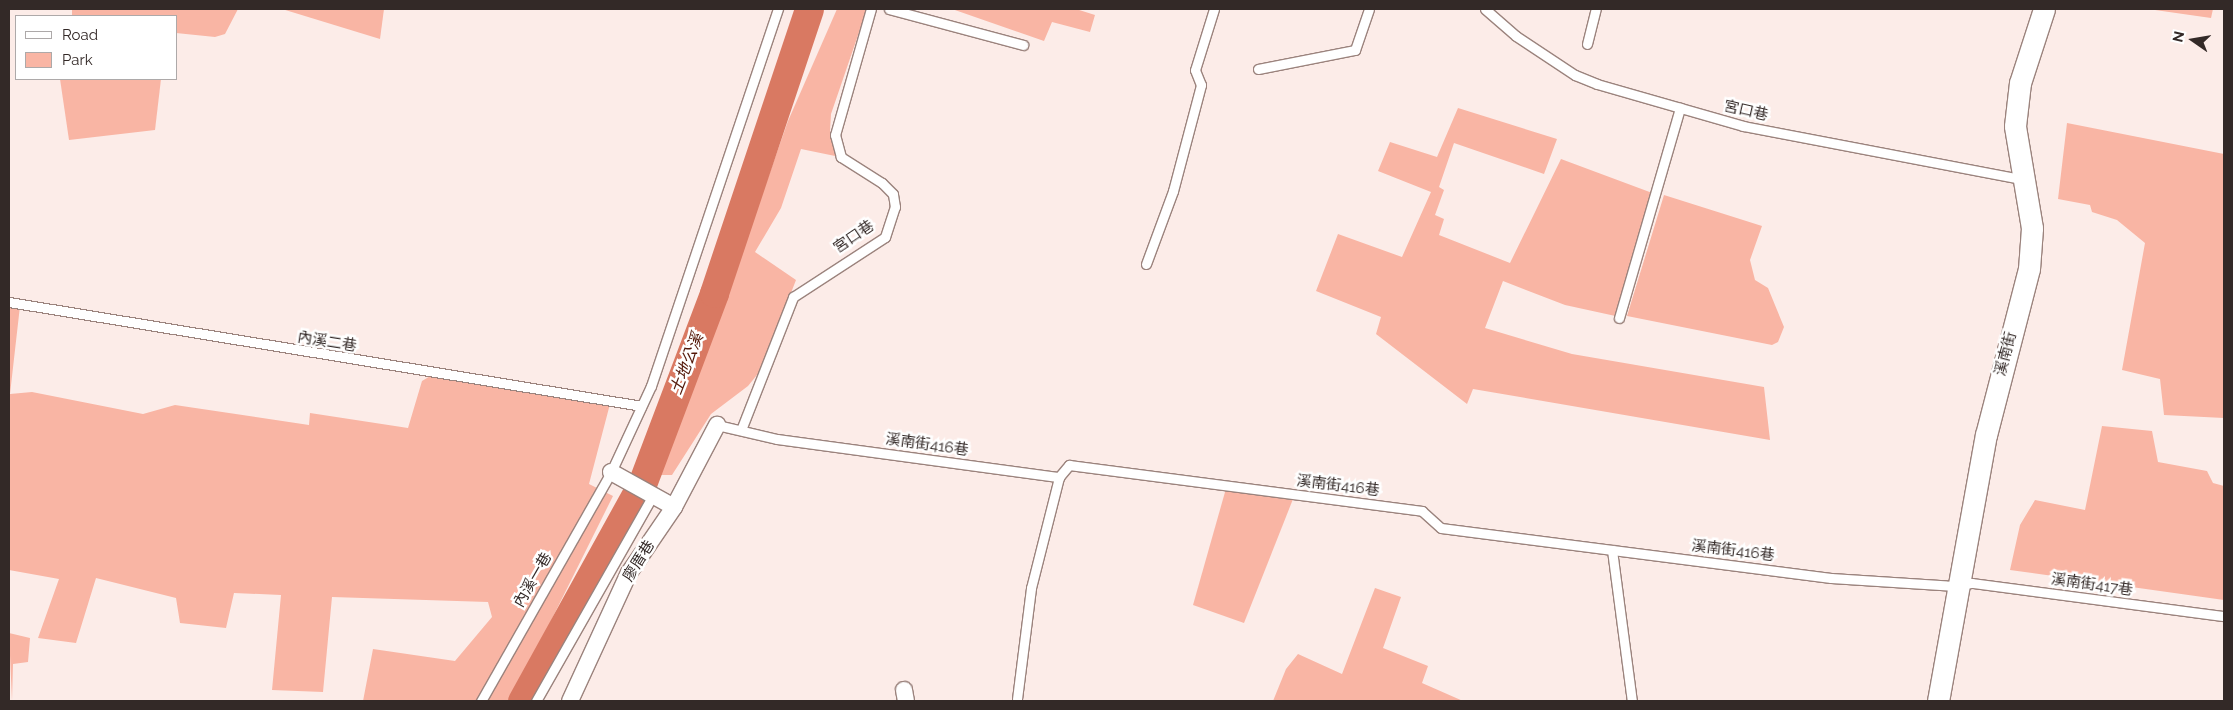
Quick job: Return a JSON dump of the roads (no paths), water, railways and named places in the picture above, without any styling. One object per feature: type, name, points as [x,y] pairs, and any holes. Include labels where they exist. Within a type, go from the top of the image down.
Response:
[{"type":"street","name":"溪南街","points":[[1938,701],[1956,586],[1986,435],[2029,269],[2032,228],[2015,126],[2019,92],[2044,9]]},
{"type":"street","name":"廖厝巷","points":[[570,701],[629,572],[674,507],[717,426]]},
{"type":"street","points":[[616,476],[652,497],[674,507]]},
{"type":"lane","name":"內溪一巷","points":[[481,701],[616,476],[642,406],[778,9]]},
{"type":"lane","name":"宮口巷","points":[[741,430],[793,296],[885,237],[895,207],[893,194],[882,183],[841,157],[835,135],[871,9]]},
{"type":"lane","points":[[889,9],[1023,45]]},
{"type":"lane","points":[[1146,264],[1172,191],[1201,85],[1195,70],[1214,9]]},
{"type":"lane","points":[[1258,69],[1355,50],[1369,9]]},
{"type":"lane","name":"宮口巷","points":[[1485,9],[1575,75],[1743,126],[2025,181]]},
{"type":"lane","points":[[1587,44],[1596,9]]},
{"type":"lane","points":[[1619,318],[1680,108]]},
{"type":"lane","name":"內溪二巷","points":[[9,302],[642,406]]},
{"type":"lane","name":"溪南街416巷","points":[[717,426],[777,439],[1059,477],[1069,465],[1422,511],[1441,528],[1831,578],[1956,586]]},
{"type":"lane","points":[[1017,699],[1031,588],[1059,477]]},
{"type":"lane","points":[[536,701],[652,497]]},
{"type":"lane","points":[[1612,550],[1632,701]]},
{"type":"lane","name":"溪南街417巷","points":[[1956,586],[1972,583],[2224,616]]},
{"type":"waterway","name":"土地公溪","points":[[522,701],[642,484],[714,293],[809,9]]}]
